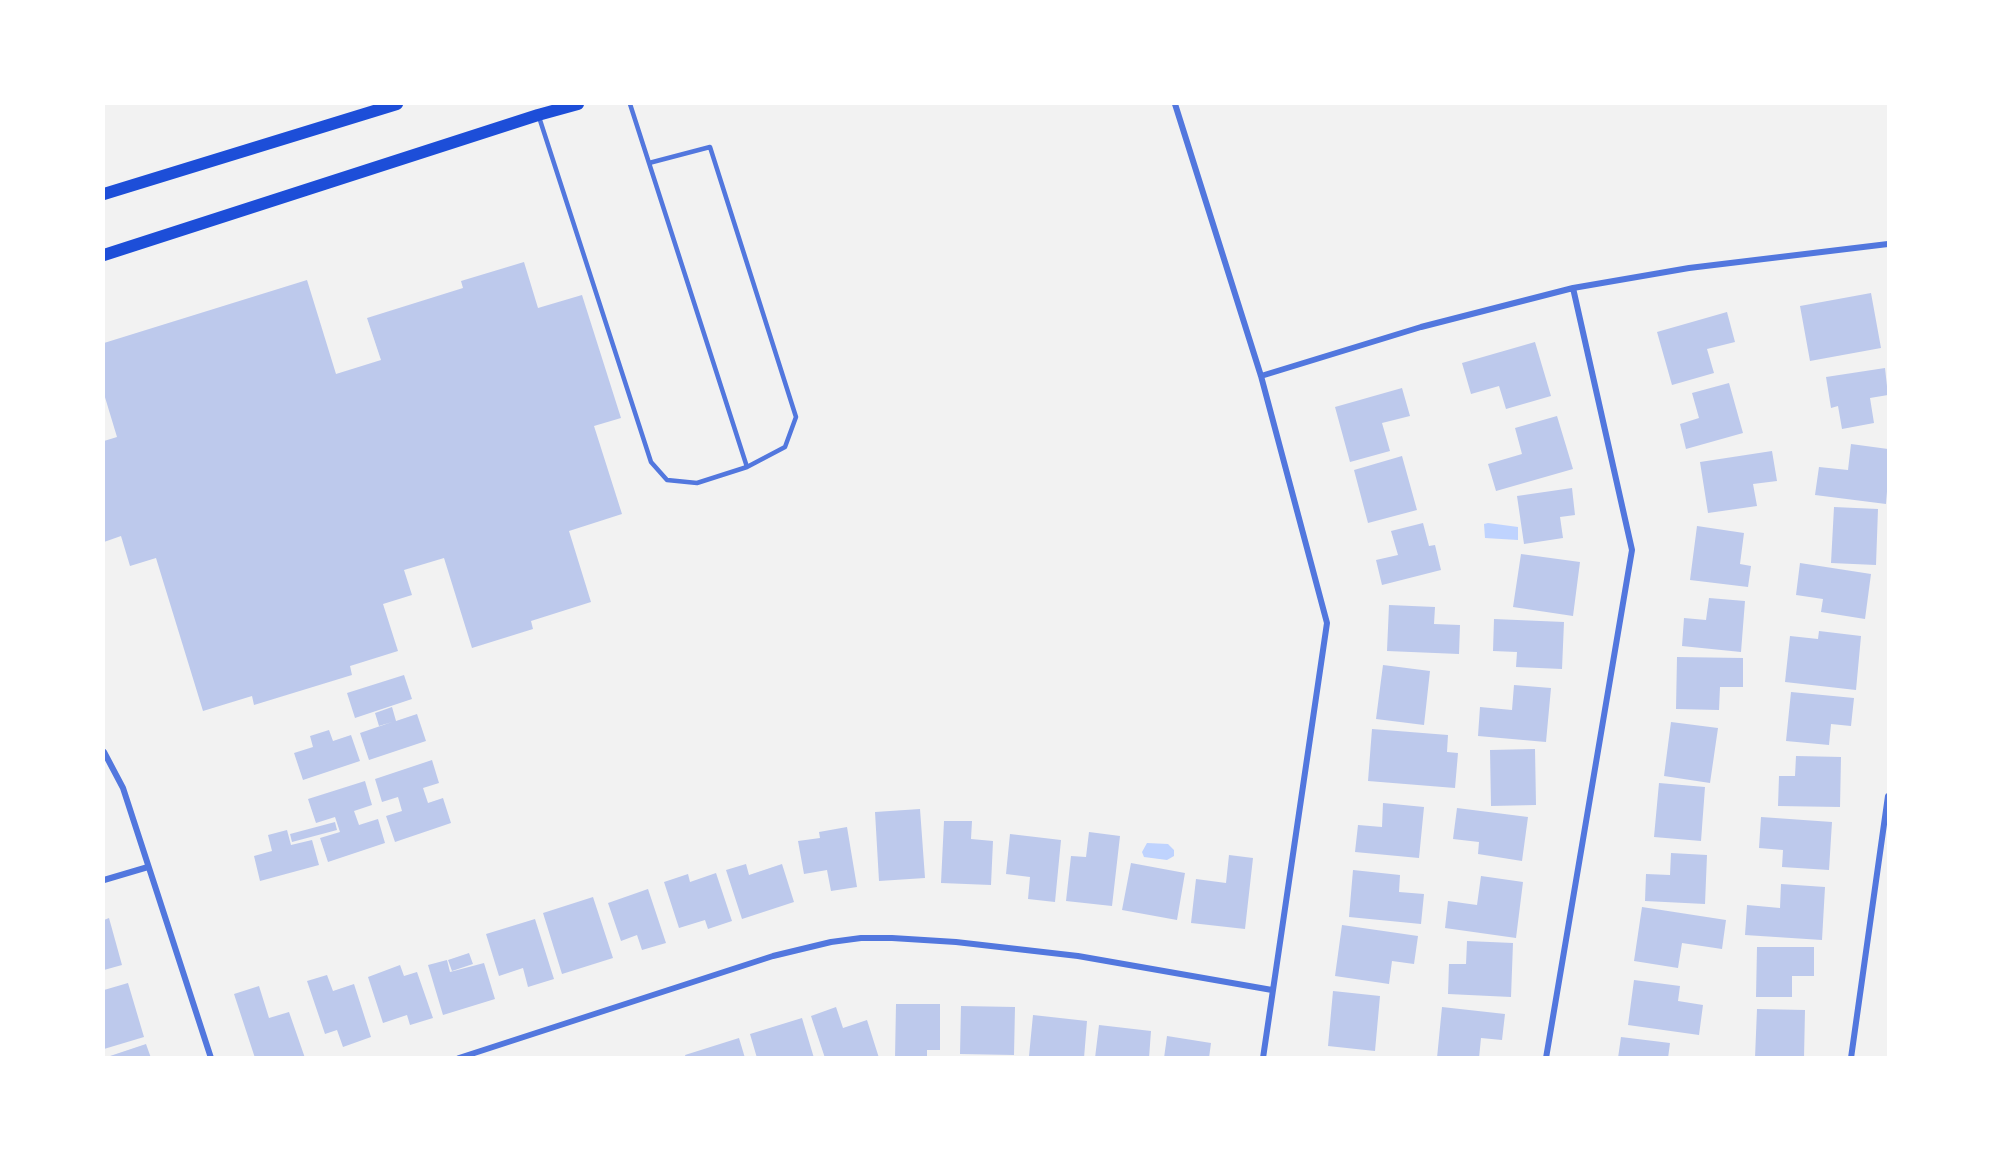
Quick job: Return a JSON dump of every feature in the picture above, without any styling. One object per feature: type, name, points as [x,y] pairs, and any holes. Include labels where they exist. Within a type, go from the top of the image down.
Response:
[{"type":"main road","points":[[104,194],[397,104]]},
{"type":"main road","points":[[104,255],[536,109],[578,104]]},
{"type":"street","points":[[1175,104],[1261,376],[1327,623],[1263,1058]]},
{"type":"street","points":[[1261,376],[1421,327],[1573,288],[1689,268],[1888,244]]},
{"type":"street","points":[[1546,1058],[1632,550],[1573,288]]},
{"type":"street","points":[[104,752],[123,788],[211,1058]]},
{"type":"street","points":[[1851,1058],[1888,796]]},
{"type":"street","points":[[104,880],[148,867]]},
{"type":"street","points":[[459,1058],[773,956],[831,942],[861,938],[956,942],[1078,956],[1272,990]]},
{"type":"lane","points":[[630,104],[747,467]]},
{"type":"lane","points":[[536,109],[651,462],[667,480],[697,483],[747,467],[784,447],[796,417],[710,147],[649,163]]},
{"type":"water","points":[[1484,524],[1518,527],[1518,540],[1485,538]]},
{"type":"water","points":[[1147,843],[1168,844],[1174,850],[1174,856],[1167,860],[1144,857],[1142,852]]},
{"type":"building","points":[[524,262],[538,308],[582,295],[621,418],[594,426],[622,514],[569,531],[591,602],[531,621],[533,629],[472,648],[444,558],[404,570],[412,595],[383,604],[398,651],[350,666],[352,675],[254,705],[252,696],[203,711],[156,558],[130,566],[121,536],[104,542],[104,441],[117,437],[104,394],[104,343],[307,280],[336,374],[381,360],[367,318],[463,288],[461,281]]},
{"type":"building","points":[[1871,293],[1881,348],[1810,361],[1800,306]]},
{"type":"building","points":[[1727,312],[1735,342],[1707,349],[1714,373],[1672,385],[1657,332]]},
{"type":"building","points":[[1535,342],[1551,396],[1506,409],[1499,386],[1471,394],[1462,363]]},
{"type":"building","points":[[1885,368],[1888,395],[1870,398],[1874,423],[1842,429],[1838,406],[1831,408],[1826,377]]},
{"type":"building","points":[[1729,383],[1743,433],[1686,449],[1680,424],[1699,418],[1692,393]]},
{"type":"building","points":[[1402,388],[1410,416],[1382,423],[1390,451],[1350,462],[1335,407]]},
{"type":"building","points":[[1557,416],[1573,469],[1496,491],[1488,464],[1522,454],[1515,428]]},
{"type":"building","points":[[1851,444],[1888,449],[1886,504],[1815,495],[1819,467],[1848,470]]},
{"type":"building","points":[[1772,451],[1777,481],[1753,484],[1757,506],[1708,513],[1700,462]]},
{"type":"building","points":[[1402,456],[1417,510],[1368,523],[1354,470]]},
{"type":"building","points":[[1572,488],[1575,515],[1560,517],[1563,538],[1524,544],[1517,496]]},
{"type":"building","points":[[1834,507],[1878,509],[1876,565],[1831,563]]},
{"type":"building","points":[[1423,523],[1429,546],[1435,545],[1441,570],[1382,585],[1376,560],[1398,555],[1391,531]]},
{"type":"building","points":[[1697,526],[1744,533],[1740,564],[1751,566],[1748,587],[1690,580]]},
{"type":"building","points":[[1521,554],[1580,562],[1573,616],[1513,607]]},
{"type":"building","points":[[1800,563],[1871,574],[1865,619],[1821,612],[1823,599],[1796,595]]},
{"type":"building","points":[[1709,598],[1745,601],[1741,652],[1682,646],[1684,618],[1706,620]]},
{"type":"building","points":[[1389,605],[1435,607],[1434,624],[1460,625],[1459,654],[1387,651]]},
{"type":"building","points":[[1494,619],[1564,622],[1562,669],[1516,667],[1517,652],[1493,651]]},
{"type":"building","points":[[1819,631],[1861,636],[1856,690],[1785,682],[1790,636],[1818,639]]},
{"type":"building","points":[[1677,657],[1743,658],[1743,687],[1720,687],[1719,710],[1676,709]]},
{"type":"building","points":[[1383,665],[1430,671],[1424,725],[1376,719]]},
{"type":"building","points":[[404,675],[412,699],[355,718],[347,693]]},
{"type":"building","points":[[1514,685],[1551,688],[1546,742],[1478,736],[1480,707],[1512,710]]},
{"type":"building","points":[[1791,692],[1854,698],[1851,726],[1831,724],[1829,745],[1786,741]]},
{"type":"building","points":[[392,707],[396,721],[417,714],[426,741],[369,760],[360,733],[392,722],[379,726],[375,713]]},
{"type":"building","points":[[1671,722],[1718,728],[1710,783],[1664,776]]},
{"type":"building","points":[[1372,729],[1448,735],[1447,752],[1458,753],[1455,788],[1368,781]]},
{"type":"building","points":[[329,730],[333,741],[351,735],[360,761],[303,780],[294,753],[313,747],[310,736]]},
{"type":"building","points":[[1535,749],[1536,805],[1491,806],[1490,750]]},
{"type":"building","points":[[1796,756],[1841,757],[1840,807],[1778,806],[1779,776],[1795,776]]},
{"type":"building","points":[[432,760],[439,783],[423,788],[428,803],[443,798],[451,823],[395,842],[386,816],[402,811],[398,797],[382,802],[375,779]]},
{"type":"building","points":[[365,781],[372,805],[354,811],[359,825],[378,819],[385,843],[328,862],[320,838],[340,832],[335,817],[316,823],[308,799]]},
{"type":"building","points":[[1659,783],[1705,787],[1701,841],[1654,837]]},
{"type":"building","points":[[1383,803],[1424,807],[1419,858],[1355,852],[1358,825],[1382,827]]},
{"type":"building","points":[[1457,808],[1528,817],[1522,861],[1478,854],[1479,842],[1453,839]]},
{"type":"building","points":[[920,809],[925,878],[879,881],[875,812]]},
{"type":"building","points":[[1761,817],[1832,822],[1829,870],[1782,867],[1783,850],[1759,848]]},
{"type":"building","points":[[944,821],[972,821],[971,839],[993,841],[991,885],[941,883]]},
{"type":"building","points":[[335,822],[337,830],[292,842],[290,834]]},
{"type":"building","points":[[847,827],[857,887],[831,891],[827,870],[804,874],[798,841],[820,838],[819,832]]},
{"type":"building","points":[[287,830],[291,845],[312,840],[319,865],[260,881],[254,856],[272,851],[268,835]]},
{"type":"building","points":[[1089,832],[1120,836],[1112,906],[1066,901],[1071,856],[1086,857]]},
{"type":"building","points":[[1010,834],[1061,840],[1055,902],[1028,899],[1030,877],[1006,874]]},
{"type":"building","points":[[1671,853],[1707,855],[1705,904],[1645,901],[1646,874],[1670,875]]},
{"type":"building","points":[[1229,855],[1253,858],[1245,929],[1191,923],[1196,879],[1226,883]]},
{"type":"building","points":[[1131,863],[1185,873],[1177,920],[1122,910]]},
{"type":"building","points":[[746,864],[749,875],[782,864],[794,902],[742,919],[726,870]]},
{"type":"building","points":[[1353,870],[1400,875],[1399,892],[1424,894],[1421,924],[1349,917]]},
{"type":"building","points":[[716,873],[732,921],[708,929],[705,920],[679,928],[664,882],[688,874],[690,882]]},
{"type":"building","points":[[1481,876],[1523,882],[1516,938],[1445,928],[1448,901],[1477,905]]},
{"type":"building","points":[[1781,884],[1825,887],[1822,940],[1745,935],[1747,905],[1780,908]]},
{"type":"building","points":[[648,889],[666,943],[642,950],[637,935],[621,941],[608,903]]},
{"type":"building","points":[[593,897],[613,958],[562,974],[543,913]]},
{"type":"building","points":[[1642,907],[1726,920],[1722,949],[1682,943],[1678,968],[1634,961]]},
{"type":"building","points":[[109,918],[122,965],[104,970],[104,920]]},
{"type":"building","points":[[535,919],[554,979],[528,987],[523,968],[499,976],[486,934]]},
{"type":"building","points":[[1342,925],[1418,936],[1414,964],[1392,961],[1389,984],[1335,976]]},
{"type":"building","points":[[1467,941],[1513,943],[1511,997],[1448,994],[1449,964],[1466,964]]},
{"type":"building","points":[[1757,947],[1814,947],[1814,976],[1792,976],[1792,997],[1756,997]]},
{"type":"building","points":[[469,953],[473,964],[452,971],[448,960]]},
{"type":"building","points":[[447,960],[450,972],[484,963],[495,999],[443,1015],[428,965]]},
{"type":"building","points":[[400,965],[404,976],[417,972],[433,1018],[410,1025],[407,1015],[383,1023],[368,977]]},
{"type":"building","points":[[327,975],[333,991],[354,984],[371,1037],[343,1047],[337,1030],[325,1034],[307,981]]},
{"type":"building","points":[[1634,980],[1680,986],[1678,1001],[1703,1005],[1699,1035],[1628,1025]]},
{"type":"building","points":[[128,983],[144,1037],[104,1049],[104,990]]},
{"type":"building","points":[[259,986],[269,1018],[289,1012],[305,1058],[255,1058],[234,994]]},
{"type":"building","points":[[1333,991],[1380,996],[1375,1051],[1328,1046]]},
{"type":"building","points":[[896,1004],[940,1004],[940,1050],[927,1050],[927,1058],[895,1058]]},
{"type":"building","points":[[961,1006],[1015,1007],[1014,1055],[960,1054]]},
{"type":"building","points":[[836,1007],[843,1028],[867,1020],[879,1058],[825,1058],[811,1016]]},
{"type":"building","points":[[1442,1007],[1505,1014],[1502,1040],[1481,1038],[1479,1058],[1437,1058]]},
{"type":"building","points":[[1757,1009],[1805,1010],[1804,1058],[1755,1058]]},
{"type":"building","points":[[1033,1015],[1087,1021],[1084,1058],[1029,1056]]},
{"type":"building","points":[[802,1018],[814,1058],[757,1058],[750,1034]]},
{"type":"building","points":[[1099,1025],[1151,1031],[1149,1058],[1095,1058]]},
{"type":"building","points":[[1167,1036],[1211,1043],[1209,1058],[1164,1058]]},
{"type":"building","points":[[1621,1037],[1670,1043],[1668,1058],[1618,1058]]},
{"type":"building","points":[[739,1038],[745,1058],[686,1058],[685,1055]]},
{"type":"building","points":[[146,1044],[151,1058],[107,1058],[107,1057]]}]
